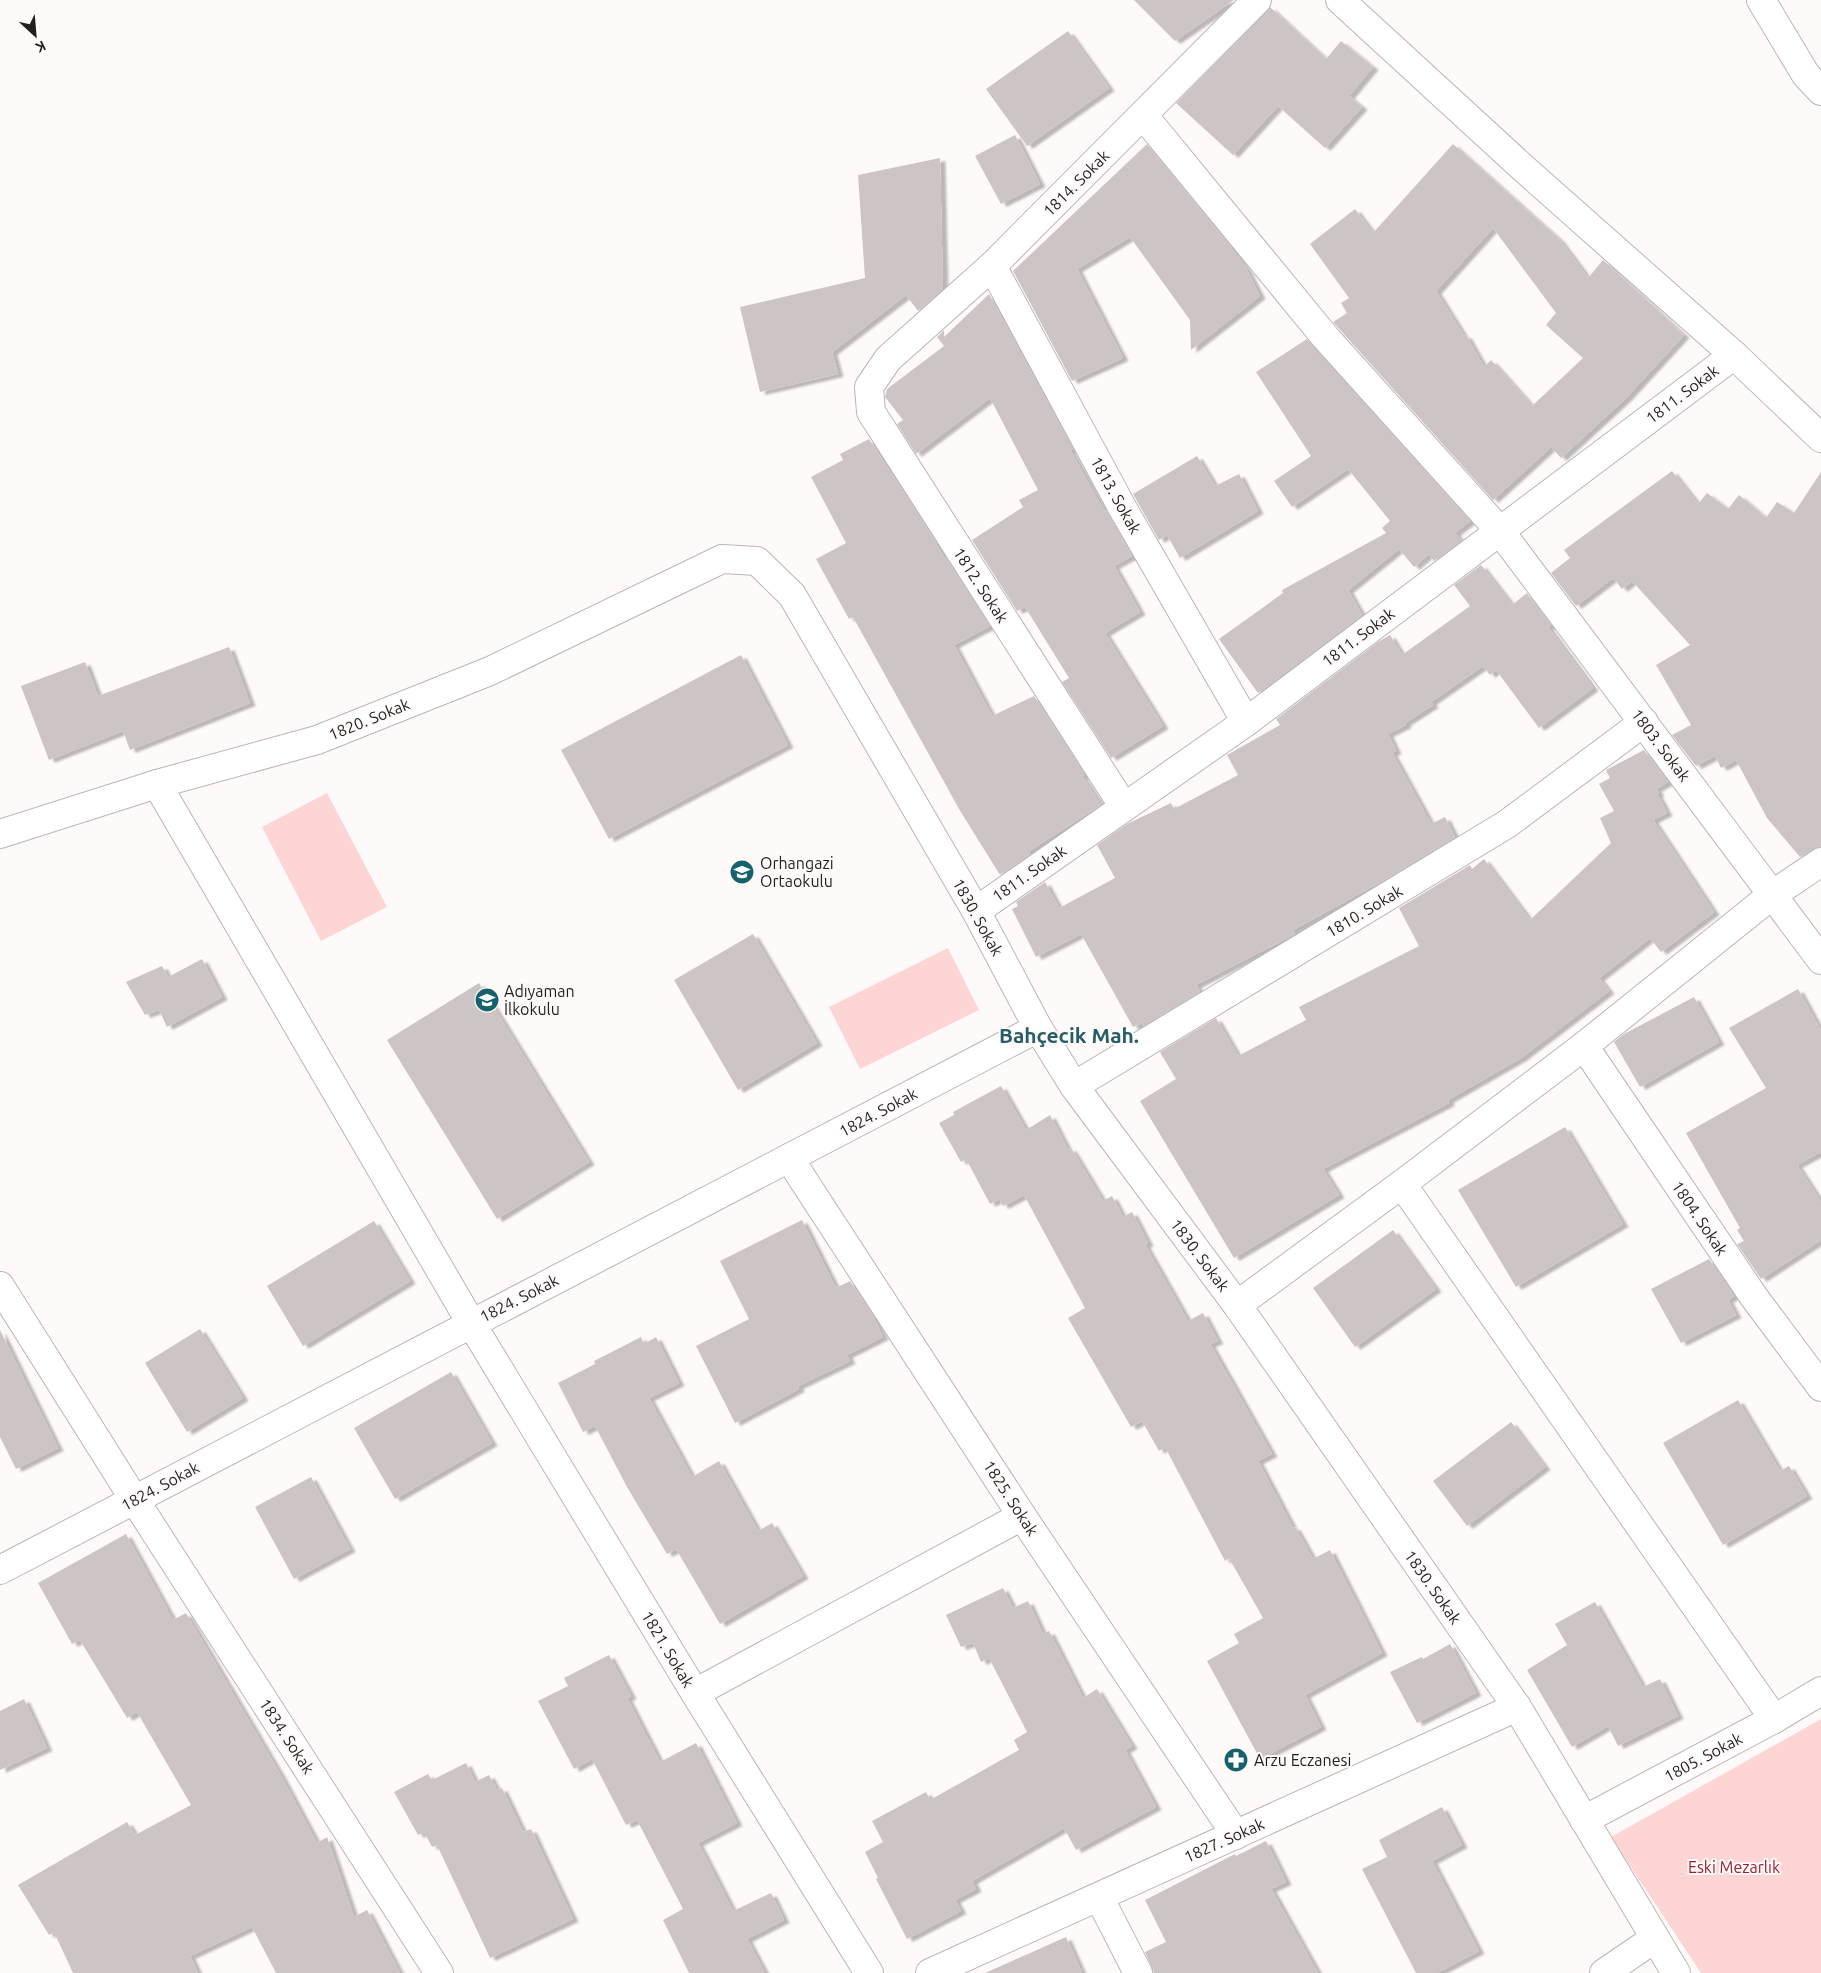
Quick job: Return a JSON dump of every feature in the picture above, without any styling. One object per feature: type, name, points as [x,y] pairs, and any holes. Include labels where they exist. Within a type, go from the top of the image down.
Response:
[{"type":"street","name":"1814. Sokak","points":[[888,360],[992,266],[1257,0]]},
{"type":"street","points":[[1340,0],[1515,160],[1734,355],[1821,438]]},
{"type":"street","points":[[1761,0],[1806,75],[1821,91]]},
{"type":"street","name":"1803. Sokak","points":[[1143,115],[1326,338],[1500,531],[1821,960]]},
{"type":"street","name":"1813. Sokak","points":[[992,266],[1123,509],[1246,722]]},
{"type":"street","name":"1811. Sokak","points":[[976,911],[1246,722],[1734,355]]},
{"type":"street","name":"1812. Sokak","points":[[888,360],[869,388],[871,412],[1124,807]]},
{"type":"street","name":"1820. Sokak","points":[[0,834],[157,784],[317,740],[481,675],[722,559]]},
{"type":"street","name":"1830. Sokak","points":[[722,559],[757,561],[792,595],[976,911],[1038,1028],[1074,1086],[1237,1305],[1517,1707],[1676,1973]]},
{"type":"street","name":"1810. Sokak","points":[[1074,1086],[1507,824],[1644,722]]},
{"type":"street","name":"1821. Sokak","points":[[157,784],[471,1323],[694,1693],[869,1973]]},
{"type":"street","points":[[1237,1305],[1402,1184],[1584,1046],[1772,895],[1821,862]]},
{"type":"street","name":"1824. Sokak","points":[[0,1570],[1038,1028]]},
{"type":"street","name":"1804. Sokak","points":[[1584,1046],[1754,1297],[1821,1387]]},
{"type":"street","name":"1825. Sokak","points":[[789,1158],[1022,1516],[1236,1835]]},
{"type":"street","points":[[1402,1184],[1774,1719]]},
{"type":"street","name":"1834. Sokak","points":[[0,1286],[134,1499],[439,1973]]},
{"type":"street","points":[[694,1693],[1022,1516]]},
{"type":"street","name":"1805. Sokak","points":[[1584,1820],[1774,1719],[1821,1691]]},
{"type":"street","name":"1827. Sokak","points":[[930,1973],[1517,1707]]},
{"type":"street","points":[[1098,1897],[1138,1973]]},
{"type":"street","points":[[1604,1973],[1654,1939]]},
{"type":"green space","points":[[327,793],[387,907],[321,941],[262,827]]},
{"type":"green space","points":[[948,948],[979,1010],[860,1069],[829,1007]]},
{"type":"green space","name":"Eski Mezarlık","points":[[1821,1719],[1821,1973],[1701,1973],[1611,1837]]},
{"type":"building","points":[[1134,0],[1234,0],[1175,41]]},
{"type":"building","points":[[1270,7],[1326,59],[1341,41],[1373,67],[1349,96],[1362,107],[1325,148],[1278,106],[1233,155],[1176,103]]},
{"type":"building","points":[[1068,31],[1109,88],[1027,146],[986,89]]},
{"type":"building","points":[[1015,135],[1040,184],[1001,204],[975,156]]},
{"type":"building","points":[[1147,144],[1230,246],[1247,270],[1260,296],[1191,350],[1190,320],[1130,237],[1077,269],[1123,358],[1072,381],[1013,271]]},
{"type":"building","points":[[1453,144],[1559,239],[1588,278],[1603,260],[1684,335],[1626,398],[1561,458],[1551,447],[1493,500],[1333,322],[1347,313],[1341,303],[1349,298],[1310,244],[1355,209],[1373,233]],"holes":[[[1493,228],[1556,313],[1546,325],[1583,358],[1532,406],[1491,360],[1484,367],[1466,335],[1464,336],[1436,291]]]},
{"type":"building","points":[[940,158],[943,289],[918,311],[906,295],[832,352],[838,374],[760,392],[740,307],[865,278],[858,175]]},
{"type":"building","points":[[989,294],[1073,448],[1070,450],[1132,556],[1114,566],[1140,612],[1105,633],[1163,726],[1111,758],[1062,682],[1069,678],[1025,607],[1017,611],[972,540],[1023,507],[1019,500],[1038,490],[990,398],[916,454],[897,424],[903,420],[885,397],[887,389],[944,346],[937,337],[944,330],[944,337]]},
{"type":"building","points":[[1307,339],[1470,521],[1455,533],[1461,541],[1434,561],[1429,554],[1414,567],[1399,549],[1348,590],[1362,615],[1258,693],[1219,639],[1283,593],[1282,590],[1386,533],[1382,528],[1390,521],[1348,469],[1292,507],[1274,481],[1311,456],[1256,372]]},
{"type":"building","points":[[869,439],[932,536],[944,558],[946,557],[990,626],[954,645],[992,716],[1034,696],[1085,774],[1082,776],[1101,805],[1029,851],[1030,854],[1000,875],[959,809],[853,617],[849,619],[816,559],[846,543],[811,477],[843,460],[840,454]]},
{"type":"building","points":[[1197,456],[1215,486],[1239,474],[1258,511],[1180,558],[1167,535],[1159,540],[1133,494]]},
{"type":"building","points":[[1672,471],[1698,504],[1707,493],[1728,509],[1739,495],[1766,518],[1777,502],[1794,513],[1821,472],[1821,847],[1812,849],[1800,857],[1767,818],[1736,760],[1721,768],[1715,756],[1696,766],[1672,735],[1691,725],[1656,665],[1690,645],[1632,581],[1622,589],[1613,578],[1576,606],[1551,573],[1570,558],[1564,550]]},
{"type":"building","points":[[1481,565],[1512,605],[1527,593],[1551,625],[1548,627],[1593,688],[1539,728],[1496,670],[1490,675],[1483,666],[1431,702],[1433,705],[1405,723],[1406,725],[1388,734],[1396,751],[1392,753],[1431,824],[1445,817],[1455,837],[1379,883],[1293,930],[1295,934],[1196,985],[1200,992],[1144,1026],[1142,1023],[1133,1027],[1081,934],[1036,957],[1012,909],[1018,906],[1016,902],[1045,882],[1059,908],[1115,878],[1097,845],[1127,824],[1171,803],[1174,809],[1238,775],[1227,755],[1280,725],[1276,719],[1378,642],[1390,635],[1402,655],[1470,606],[1454,585]]},
{"type":"building","points":[[229,647],[250,703],[130,750],[123,731],[49,760],[21,686],[85,662],[98,696]]},
{"type":"building","points":[[741,655],[788,745],[609,839],[561,750]]},
{"type":"building","points":[[1644,750],[1668,782],[1656,789],[1667,813],[1653,820],[1714,912],[1661,952],[1650,938],[1599,978],[1609,991],[1521,1058],[1448,1100],[1449,1103],[1323,1169],[1339,1195],[1234,1258],[1140,1101],[1176,1079],[1160,1052],[1216,1018],[1238,1056],[1306,1020],[1299,1007],[1419,946],[1399,908],[1470,865],[1472,869],[1484,859],[1530,920],[1611,843],[1600,818],[1614,811],[1599,784],[1610,778],[1606,770]]},
{"type":"building","points":[[753,934],[817,1043],[738,1090],[674,980]]},
{"type":"building","points":[[202,959],[222,997],[167,1027],[159,1010],[145,1015],[126,982],[162,966],[168,977]]},
{"type":"building","points":[[479,983],[589,1162],[497,1219],[387,1040]]},
{"type":"building","points":[[1798,989],[1821,1031],[1821,1152],[1797,1165],[1821,1202],[1821,1240],[1761,1279],[1737,1244],[1744,1241],[1737,1230],[1740,1228],[1686,1133],[1766,1088],[1729,1028]]},
{"type":"building","points":[[1694,997],[1719,1042],[1640,1087],[1614,1042],[1624,1034]]},
{"type":"building","points":[[1001,1086],[1026,1130],[1050,1115],[1068,1150],[1071,1148],[1103,1201],[1112,1196],[1123,1217],[1132,1212],[1148,1243],[1145,1245],[1188,1321],[1203,1313],[1218,1341],[1210,1344],[1272,1454],[1258,1461],[1293,1528],[1295,1527],[1313,1559],[1330,1550],[1382,1653],[1305,1695],[1321,1727],[1260,1759],[1207,1661],[1239,1643],[1234,1634],[1263,1618],[1229,1558],[1225,1561],[1165,1447],[1159,1451],[1142,1421],[1131,1427],[1068,1318],[1085,1308],[1024,1195],[1003,1206],[999,1199],[990,1204],[966,1159],[961,1162],[939,1123],[954,1115],[953,1112]]},
{"type":"building","points":[[1565,1127],[1623,1224],[1516,1287],[1458,1190]]},
{"type":"building","points":[[802,1220],[836,1288],[850,1281],[873,1316],[883,1337],[847,1355],[850,1361],[798,1386],[799,1389],[735,1423],[696,1346],[749,1319],[720,1261]]},
{"type":"building","points":[[374,1221],[410,1281],[303,1346],[267,1286]]},
{"type":"building","points":[[1393,1230],[1436,1289],[1355,1347],[1313,1288]]},
{"type":"building","points":[[1709,1259],[1734,1296],[1728,1300],[1736,1315],[1681,1343],[1651,1289]]},
{"type":"building","points":[[200,1329],[243,1398],[187,1432],[145,1363]]},
{"type":"building","points":[[0,1330],[58,1448],[16,1469],[0,1437]]},
{"type":"building","points":[[641,1337],[644,1344],[656,1337],[679,1383],[649,1398],[692,1477],[719,1461],[758,1531],[772,1523],[803,1576],[720,1624],[676,1549],[667,1554],[627,1487],[595,1426],[583,1432],[558,1383],[595,1364],[594,1361]]},
{"type":"building","points":[[451,1372],[492,1443],[395,1499],[354,1428]]},
{"type":"building","points":[[1738,1400],[1780,1471],[1789,1466],[1807,1496],[1723,1545],[1663,1443]]},
{"type":"building","points":[[1511,1422],[1545,1467],[1467,1526],[1433,1481]]},
{"type":"building","points":[[311,1477],[350,1549],[294,1579],[255,1507]]},
{"type":"building","points":[[126,1534],[173,1620],[186,1613],[280,1774],[317,1843],[327,1837],[354,1917],[367,1910],[400,1973],[276,1973],[252,1927],[190,1956],[198,1973],[73,1973],[54,1932],[49,1935],[18,1885],[127,1822],[135,1835],[191,1805],[137,1712],[127,1718],[80,1640],[72,1644],[38,1583]]},
{"type":"building","points":[[1003,1588],[1013,1608],[1028,1601],[1043,1634],[1049,1631],[1083,1698],[1097,1689],[1132,1746],[1125,1750],[1156,1807],[1076,1850],[1064,1828],[972,1881],[976,1889],[955,1900],[961,1911],[907,1939],[876,1879],[878,1878],[865,1852],[883,1842],[872,1821],[926,1792],[930,1800],[1019,1750],[1014,1740],[1027,1732],[989,1658],[981,1662],[973,1643],[961,1647],[946,1615]]},
{"type":"building","points":[[1595,1602],[1643,1687],[1660,1679],[1678,1716],[1618,1746],[1608,1726],[1572,1747],[1527,1670],[1567,1645],[1555,1624]]},
{"type":"building","points":[[1450,1644],[1476,1693],[1417,1723],[1390,1672],[1422,1657],[1423,1659]]},
{"type":"building","points":[[609,1655],[631,1696],[627,1698],[660,1762],[696,1743],[737,1823],[698,1843],[733,1911],[771,1893],[784,1920],[747,1939],[765,1973],[689,1973],[663,1920],[683,1909],[637,1820],[626,1825],[592,1759],[574,1769],[538,1701],[568,1686],[564,1678]]},
{"type":"building","points":[[24,1699],[47,1748],[0,1770],[0,1711]]},
{"type":"building","points":[[466,1763],[475,1782],[489,1775],[497,1790],[502,1788],[523,1832],[531,1829],[573,1919],[490,1958],[437,1845],[432,1847],[424,1832],[418,1835],[394,1792],[428,1774],[432,1780]]},
{"type":"building","points":[[1442,1807],[1462,1845],[1432,1861],[1479,1951],[1437,1973],[1416,1973],[1362,1869],[1387,1857],[1379,1840]]},
{"type":"building","points":[[1266,1841],[1286,1882],[1271,1889],[1318,1973],[1154,1973],[1145,1952],[1166,1942],[1145,1900],[1235,1854],[1236,1856]]},
{"type":"building","points":[[1066,1937],[1082,1973],[985,1973]]},
{"type":"place","name":"Orhangazi Ortaokulu","points":[[742,872]]},
{"type":"place","name":"Adıyaman İlkokulu","points":[[487,1000]]},
{"type":"place","name":"Arzu Eczanesi","points":[[1236,1760]]},
{"type":"district","name":"Bahçecik Mah.","points":[[1069,1035]]}]
